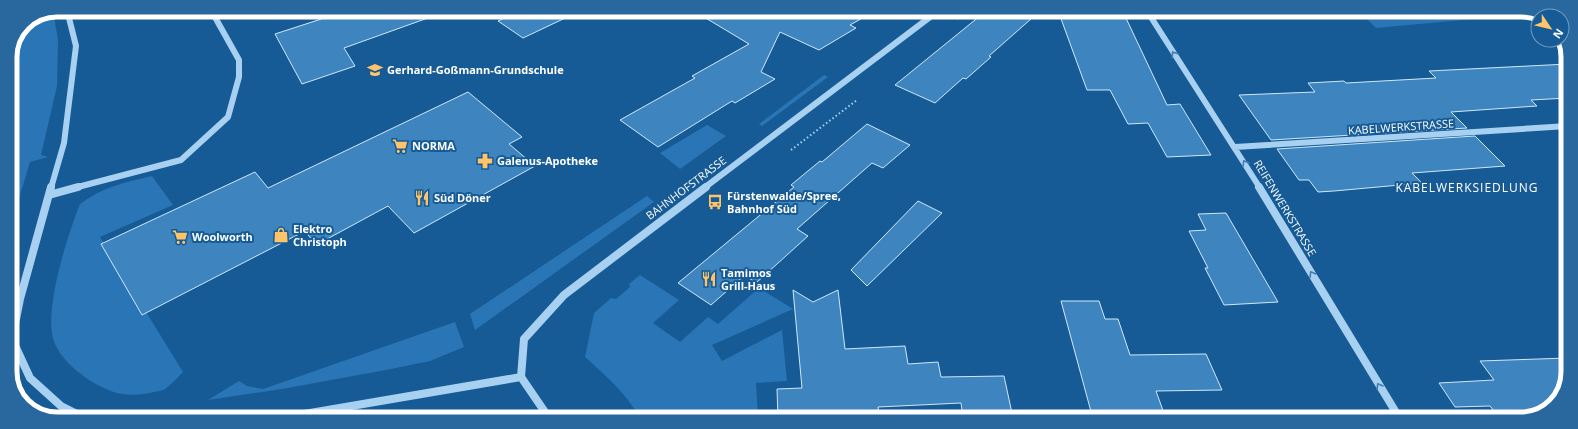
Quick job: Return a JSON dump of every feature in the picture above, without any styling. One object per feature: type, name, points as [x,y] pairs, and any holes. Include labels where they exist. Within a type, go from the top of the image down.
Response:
[{"type":"street","points":[[17,314],[64,143],[76,46],[69,17]]},
{"type":"street","points":[[49,195],[181,160],[228,118],[239,77],[239,60],[214,17]]},
{"type":"street","name":"BAHNHOFSTRASSE","points":[[521,377],[524,339],[564,296],[930,17]]},
{"type":"street","name":"REIFENWERKSTRASSE","points":[[1151,17],[1235,147],[1396,412]]},
{"type":"street","name":"KABELWERKSTRASSE","points":[[1235,147],[1561,126]]},
{"type":"street","points":[[17,350],[30,378],[61,406],[73,412]]},
{"type":"street","points":[[316,412],[521,377],[545,412]]},
{"type":"shaded area","points":[[54,17],[58,40],[57,86],[41,155],[48,157],[30,162],[17,205],[18,49],[20,41],[29,29],[41,20]]},
{"type":"shaded area","points":[[1365,17],[1495,17],[1376,28]]},
{"type":"shaded area","points":[[824,75],[828,77],[762,126],[759,124]]},
{"type":"shaded area","points":[[707,125],[726,136],[680,169],[660,153]]},
{"type":"shaded area","points":[[152,176],[173,205],[100,237],[183,372],[165,389],[149,393],[131,395],[122,394],[107,390],[97,385],[77,371],[60,354],[52,334],[52,304],[59,269],[69,233],[80,204],[106,189]]},
{"type":"shaded area","points":[[647,196],[654,202],[475,330],[470,314]]},
{"type":"shaded area","points":[[640,275],[679,300],[653,323],[680,342],[708,317],[718,324],[759,288],[793,309],[712,345],[722,361],[782,330],[787,381],[756,383],[758,412],[636,412],[622,393],[585,357],[594,313],[611,298],[616,299],[630,287],[629,284]]},
{"type":"shaded area","points":[[455,322],[464,347],[430,361],[282,389],[208,400],[239,381],[247,386],[263,389]]},
{"type":"building","points":[[327,17],[431,17],[344,48],[355,66],[302,84],[275,34]]},
{"type":"building","points":[[506,17],[567,17],[523,38],[498,21]]},
{"type":"building","points":[[704,17],[864,17],[850,25],[856,28],[819,50],[780,32],[761,72],[775,79],[735,103],[732,101],[658,147],[620,120],[695,78],[692,76],[749,44]]},
{"type":"building","points":[[979,17],[1033,17],[989,56],[991,57],[966,79],[963,78],[935,103],[895,85]]},
{"type":"building","points":[[1060,17],[1125,17],[1167,105],[1180,104],[1211,155],[1167,157],[1148,123],[1128,124],[1110,90],[1087,90]]},
{"type":"building","points":[[1561,64],[1561,98],[1531,100],[1537,106],[1451,112],[1467,128],[1271,140],[1239,95],[1315,92],[1308,83],[1344,81],[1346,83],[1436,78],[1429,71]]},
{"type":"building","points":[[468,92],[522,137],[509,144],[535,166],[414,233],[388,206],[316,245],[305,231],[142,315],[101,244],[255,172],[268,188]]},
{"type":"building","points":[[867,124],[910,145],[883,168],[872,163],[797,229],[808,236],[756,283],[745,275],[711,305],[678,283],[794,187],[791,185],[820,161],[822,162]]},
{"type":"building","points":[[1475,136],[1505,166],[1412,173],[1422,183],[1334,191],[1318,192],[1309,180],[1299,180],[1277,149]]},
{"type":"building","points":[[918,201],[942,213],[867,286],[851,270]]},
{"type":"building","points":[[1226,213],[1278,302],[1224,305],[1205,268],[1208,268],[1189,231],[1206,230],[1198,214]]},
{"type":"building","points":[[793,290],[813,302],[838,290],[845,349],[905,346],[908,364],[938,362],[941,377],[1004,376],[1012,412],[962,412],[961,403],[878,407],[879,412],[778,412],[777,389],[802,388]]},
{"type":"building","points":[[1061,301],[1099,301],[1105,319],[1118,319],[1130,355],[1206,354],[1222,390],[1156,391],[1164,412],[1091,412]]},
{"type":"building","points":[[1561,358],[1560,383],[1551,399],[1546,404],[1534,410],[1522,412],[1495,412],[1490,406],[1455,407],[1439,383],[1494,380],[1480,361]]},
{"type":"place","name":"Gerhard-Goßmann-Grundschule","points":[[375,70]]},
{"type":"place","name":"NORMA","points":[[400,146]]},
{"type":"place","name":"Galenus-Apotheke","points":[[485,161]]},
{"type":"place","name":"Süd Döner","points":[[422,198]]},
{"type":"place","name":"Fürstenwalde/Spree, Bahnhof Süd","points":[[715,202]]},
{"type":"place","name":"Elektro Christoph","points":[[281,235]]},
{"type":"place","name":"Woolworth","points":[[180,237]]},
{"type":"place","name":"Tamimos Grill-Haus","points":[[709,279]]},
{"type":"district","name":"KABELWERKSIEDLUNG","points":[[1467,188]]}]
